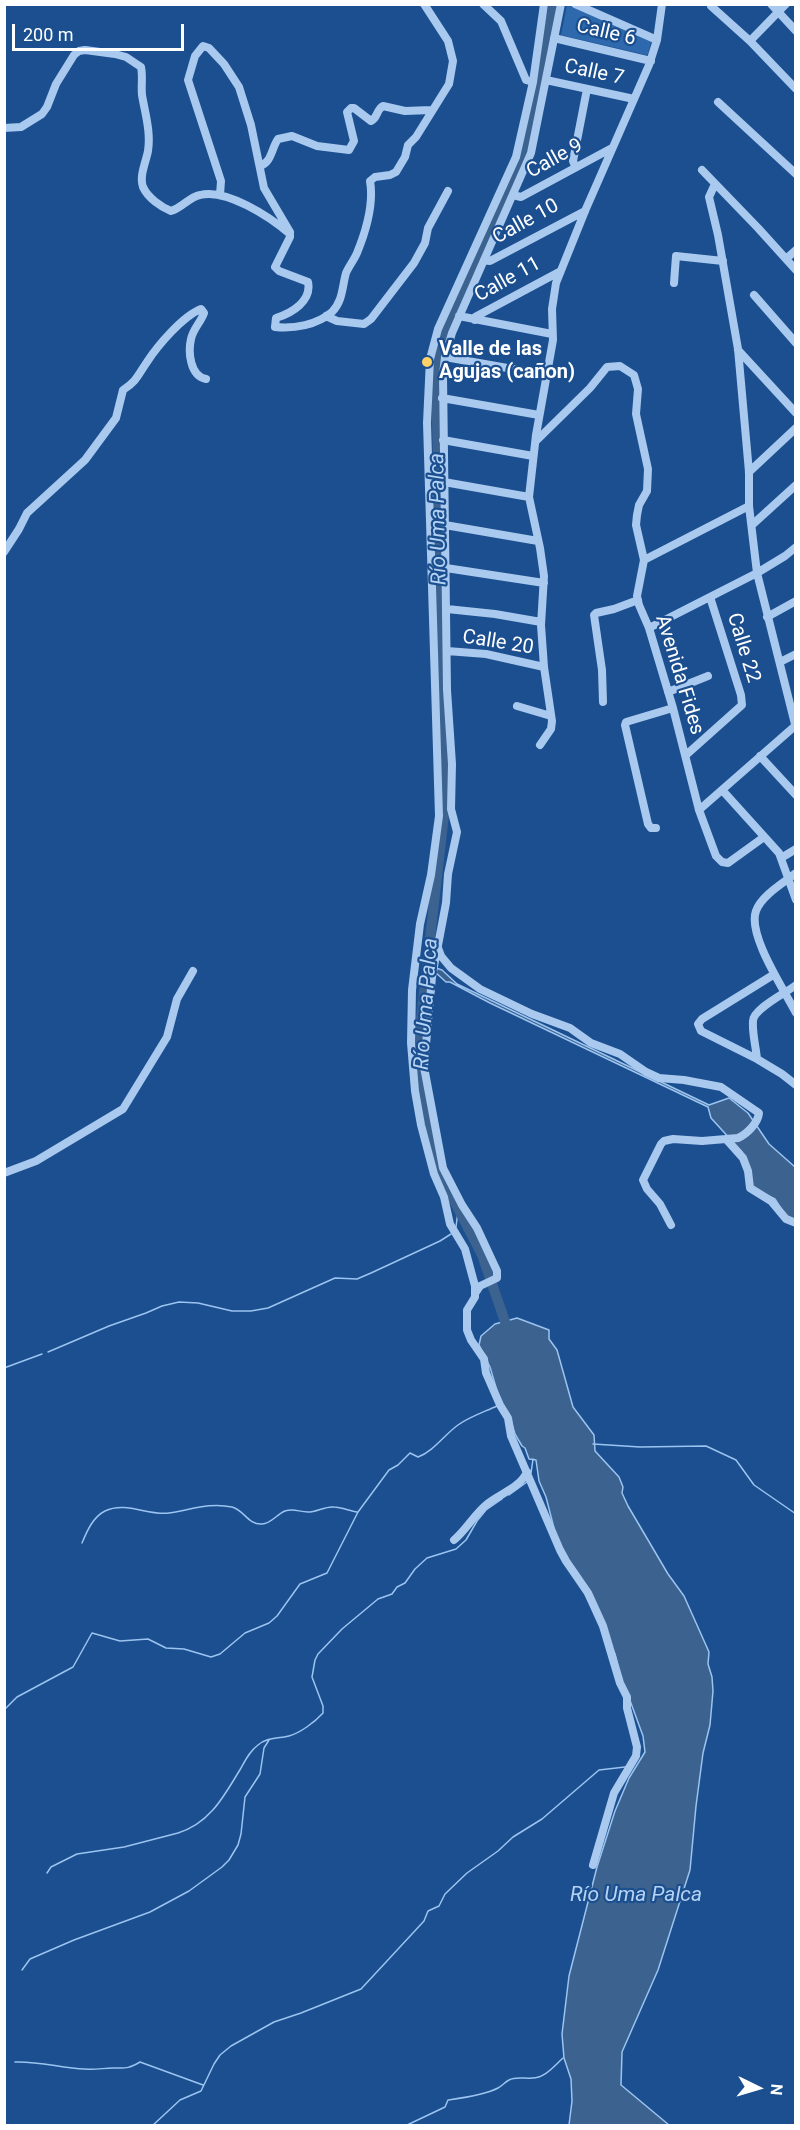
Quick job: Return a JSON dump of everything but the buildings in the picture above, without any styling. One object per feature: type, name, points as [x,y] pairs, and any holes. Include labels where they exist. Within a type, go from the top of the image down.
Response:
[{"type":"street","points":[[220,195],[221,181],[188,80],[195,56],[203,46],[224,64],[239,87],[251,125],[264,188],[277,212],[288,226],[290,237],[275,267],[285,274],[304,279],[309,286],[308,294],[300,306],[285,316],[276,318],[275,327],[304,326],[326,316],[339,303],[346,273],[357,251],[372,205],[370,181],[375,177],[390,176],[396,172],[405,157],[408,145],[448,84],[453,62],[448,41],[424,4]]},
{"type":"street","points":[[483,4],[501,21],[526,80],[533,82]]},
{"type":"street","points":[[561,4],[531,153],[459,316],[445,357],[442,398],[447,651],[452,764],[451,809],[457,832],[428,1005],[429,1026],[425,1078],[443,1168],[477,1228],[497,1271],[497,1278],[480,1286],[476,1292],[467,1310],[467,1330],[484,1359],[486,1373],[508,1418],[512,1436],[563,1556],[588,1593],[603,1626],[620,1683],[627,1697],[627,1708],[637,1747],[636,1756],[614,1793],[593,1865]]},
{"type":"street","points":[[575,4],[657,40]]},
{"type":"street","points":[[540,745],[551,729],[551,716],[541,622],[544,583],[529,497],[532,456],[553,340],[552,309],[559,272],[651,61],[657,40],[662,4]]},
{"type":"street","points":[[771,4],[795,31]]},
{"type":"street","points":[[750,41],[786,4]]},
{"type":"street","points":[[476,1292],[465,1250],[450,1224],[444,1197],[430,1161],[415,1091],[411,1042],[412,990],[420,924],[431,875],[439,816],[428,423],[430,359],[438,329],[516,157],[533,82],[544,5]]},
{"type":"street","points":[[711,6],[750,41],[795,89]]},
{"type":"street","name":"Calle 6","points":[[554,38],[651,61]]},
{"type":"street","points":[[4,128],[21,127],[42,114],[56,84],[74,55],[79,51],[95,51],[126,57],[141,67],[142,92],[149,136],[142,177],[143,186],[148,194],[161,207],[171,211],[197,195],[207,193],[220,195],[257,211],[290,234]]},
{"type":"street","name":"Calle 7","points":[[546,80],[634,99]]},
{"type":"street","points":[[575,166],[573,161],[587,89]]},
{"type":"street","points":[[718,102],[795,174]]},
{"type":"street","points":[[260,166],[269,160],[278,140],[285,137],[292,136],[322,147],[349,150],[354,141],[347,112],[351,108],[371,121],[378,110],[386,106],[405,111],[431,110]]},
{"type":"street","name":"Calle 9","points":[[513,195],[521,197],[612,148]]},
{"type":"street","points":[[702,170],[759,228],[795,270]]},
{"type":"street","points":[[699,810],[795,727],[793,706],[767,617],[757,573],[749,506],[749,472],[738,349],[709,197],[715,184]]},
{"type":"street","points":[[326,316],[337,321],[364,324],[371,319],[414,263],[424,243],[428,228],[448,191]]},
{"type":"street","name":"Calle 10","points":[[484,260],[490,261],[585,211]]},
{"type":"street","points":[[786,259],[795,250]]},
{"type":"street","points":[[674,283],[676,256],[723,261]]},
{"type":"street","name":"Calle 11","points":[[475,320],[475,317],[559,272]]},
{"type":"street","points":[[754,295],[795,343]]},
{"type":"street","points":[[4,552],[8,541],[27,513],[85,460],[116,418],[123,390],[135,382],[147,362],[175,327],[201,309],[204,313],[203,317],[191,339],[191,361],[198,377],[206,380]]},
{"type":"street","points":[[459,316],[552,334]]},
{"type":"street","points":[[738,349],[795,413]]},
{"type":"street","points":[[445,357],[546,375]]},
{"type":"street","points":[[536,441],[590,388],[607,367],[620,366],[634,375],[638,389],[636,414],[648,469],[647,491],[636,515],[644,560],[749,506]]},
{"type":"street","points":[[442,398],[539,415]]},
{"type":"street","points":[[749,472],[795,428]]},
{"type":"street","points":[[443,440],[532,456]]},
{"type":"street","points":[[444,482],[529,497]]},
{"type":"street","points":[[752,525],[795,485]]},
{"type":"street","points":[[445,525],[538,541]]},
{"type":"street","points":[[649,628],[757,573],[795,547]]},
{"type":"street","name":"Avenida Fides","points":[[644,560],[637,596],[673,708],[699,810],[716,856],[722,862],[732,862],[764,837]]},
{"type":"street","points":[[446,568],[544,583]]},
{"type":"street","name":"Calle 22","points":[[686,755],[742,705],[741,695],[710,597]]},
{"type":"street","points":[[603,702],[602,669],[594,615],[638,600]]},
{"type":"street","points":[[767,617],[795,601]]},
{"type":"street","points":[[447,609],[541,622]]},
{"type":"street","name":"Calle 20","points":[[447,651],[486,654],[544,667]]},
{"type":"street","points":[[780,662],[795,654]]},
{"type":"street","points":[[668,692],[708,676]]},
{"type":"street","points":[[517,706],[551,716]]},
{"type":"street","points":[[656,828],[651,828],[648,824],[625,725],[626,722],[673,708]]},
{"type":"street","points":[[760,756],[795,795]]},
{"type":"street","points":[[723,791],[779,853],[795,900]]},
{"type":"street","points":[[780,858],[795,849]]},
{"type":"street","points":[[795,873],[764,899],[755,912],[757,932],[773,975],[795,1013]]},
{"type":"street","points":[[437,947],[451,969],[480,989],[570,1029],[591,1042],[620,1054],[658,1078],[721,1087],[759,1113],[758,1119],[743,1136],[702,1141],[669,1139],[664,1141],[642,1180],[660,1204],[670,1225]]},
{"type":"street","points":[[4,1173],[36,1161],[123,1109],[167,1037],[177,999],[193,971]]},
{"type":"street","points":[[773,975],[702,1019],[698,1024],[701,1031],[757,1059],[795,1085]]},
{"type":"street","points":[[757,1059],[754,1014],[786,994],[795,985]]},
{"type":"street","points":[[726,1138],[743,1158],[748,1171],[750,1188],[771,1201],[786,1219],[795,1223]]},
{"type":"street","points":[[454,1540],[484,1506],[521,1480],[527,1472]]},
{"type":"shaded area","points":[[567,5],[651,42],[648,54],[561,35]]},
{"type":"water","points":[[436,968],[442,970],[457,984],[709,1105],[729,1098],[748,1113],[769,1144],[795,1167],[795,1220],[785,1215],[775,1199],[756,1190],[750,1184],[742,1152],[711,1118],[708,1107],[446,982],[435,972]]},
{"type":"water","name":"Río Uma Palca","points":[[517,1318],[549,1330],[549,1339],[557,1350],[573,1407],[594,1435],[595,1451],[619,1477],[623,1487],[622,1493],[628,1506],[668,1574],[684,1596],[709,1652],[708,1664],[713,1691],[710,1725],[703,1753],[696,1806],[690,1870],[658,1970],[622,2052],[621,2085],[669,2125],[569,2125],[572,2101],[571,2079],[564,2058],[562,2034],[569,1976],[597,1867],[615,1811],[629,1778],[645,1752],[643,1736],[623,1687],[615,1654],[556,1536],[546,1497],[539,1481],[536,1460],[529,1459],[525,1448],[515,1434],[509,1414],[500,1401],[490,1367],[479,1345],[481,1336],[495,1324]]},
{"type":"waterway","name":"Río Uma Palca","points":[[510,1336],[482,1255],[437,1168],[419,1078],[419,1036],[445,806],[436,372],[438,355],[446,329],[522,156],[554,4]]},
{"type":"waterway","name":"Río Uma Palca","points":[[428,959],[431,964]]},
{"type":"waterway","points":[[456,1227],[458,1211]]},
{"type":"waterway","points":[[48,1352],[109,1326],[179,1302],[198,1303],[232,1311],[268,1308],[335,1278],[357,1279],[451,1234]]},
{"type":"waterway","points":[[4,1368],[42,1354]]},
{"type":"waterway","points":[[4,1710],[17,1697],[73,1667],[92,1633],[120,1641],[148,1639],[166,1648],[184,1649],[211,1657],[220,1654],[245,1633],[269,1623],[277,1616],[300,1584],[327,1573],[358,1512],[389,1470],[410,1453],[418,1457],[424,1454],[462,1422],[497,1406]]},
{"type":"waterway","points":[[593,1444],[640,1447],[706,1446],[736,1460],[754,1485],[796,1514]]},
{"type":"waterway","points":[[531,1473],[533,1459]]},
{"type":"waterway","points":[[509,1495],[527,1482]]},
{"type":"waterway","points":[[47,1873],[51,1867],[77,1854],[124,1847],[178,1833],[200,1822],[223,1797],[255,1747],[261,1742],[298,1732],[323,1713],[323,1706],[312,1677],[318,1654],[342,1629],[378,1599],[392,1594],[397,1587],[405,1583],[427,1558],[456,1549],[466,1540],[486,1510],[502,1499]]},
{"type":"waterway","points":[[82,1543],[97,1517],[113,1508],[169,1513],[208,1506],[224,1506],[236,1509],[257,1524],[268,1522],[288,1510],[308,1512],[334,1507],[357,1512]]},
{"type":"waterway","points":[[22,1970],[30,1959],[150,1912],[189,1891],[222,1867],[238,1845],[245,1797],[260,1774],[264,1748],[269,1740]]},
{"type":"waterway","points":[[152,2126],[180,2100],[201,2091],[214,2064],[220,2055],[231,2046],[274,2022],[361,1989],[424,1921],[428,1911],[439,1906],[445,1894],[467,1873],[513,1837],[542,1819],[599,1770],[625,1767]]},
{"type":"waterway","points":[[405,2126],[445,2107],[448,2100],[487,2093],[512,2079],[541,2076],[563,2058]]},
{"type":"waterway","points":[[15,2062],[92,2069],[127,2068],[140,2062],[203,2085]]},
{"type":"place","name":"Valle de las Agujas (cañon)","points":[[427,362]]}]
